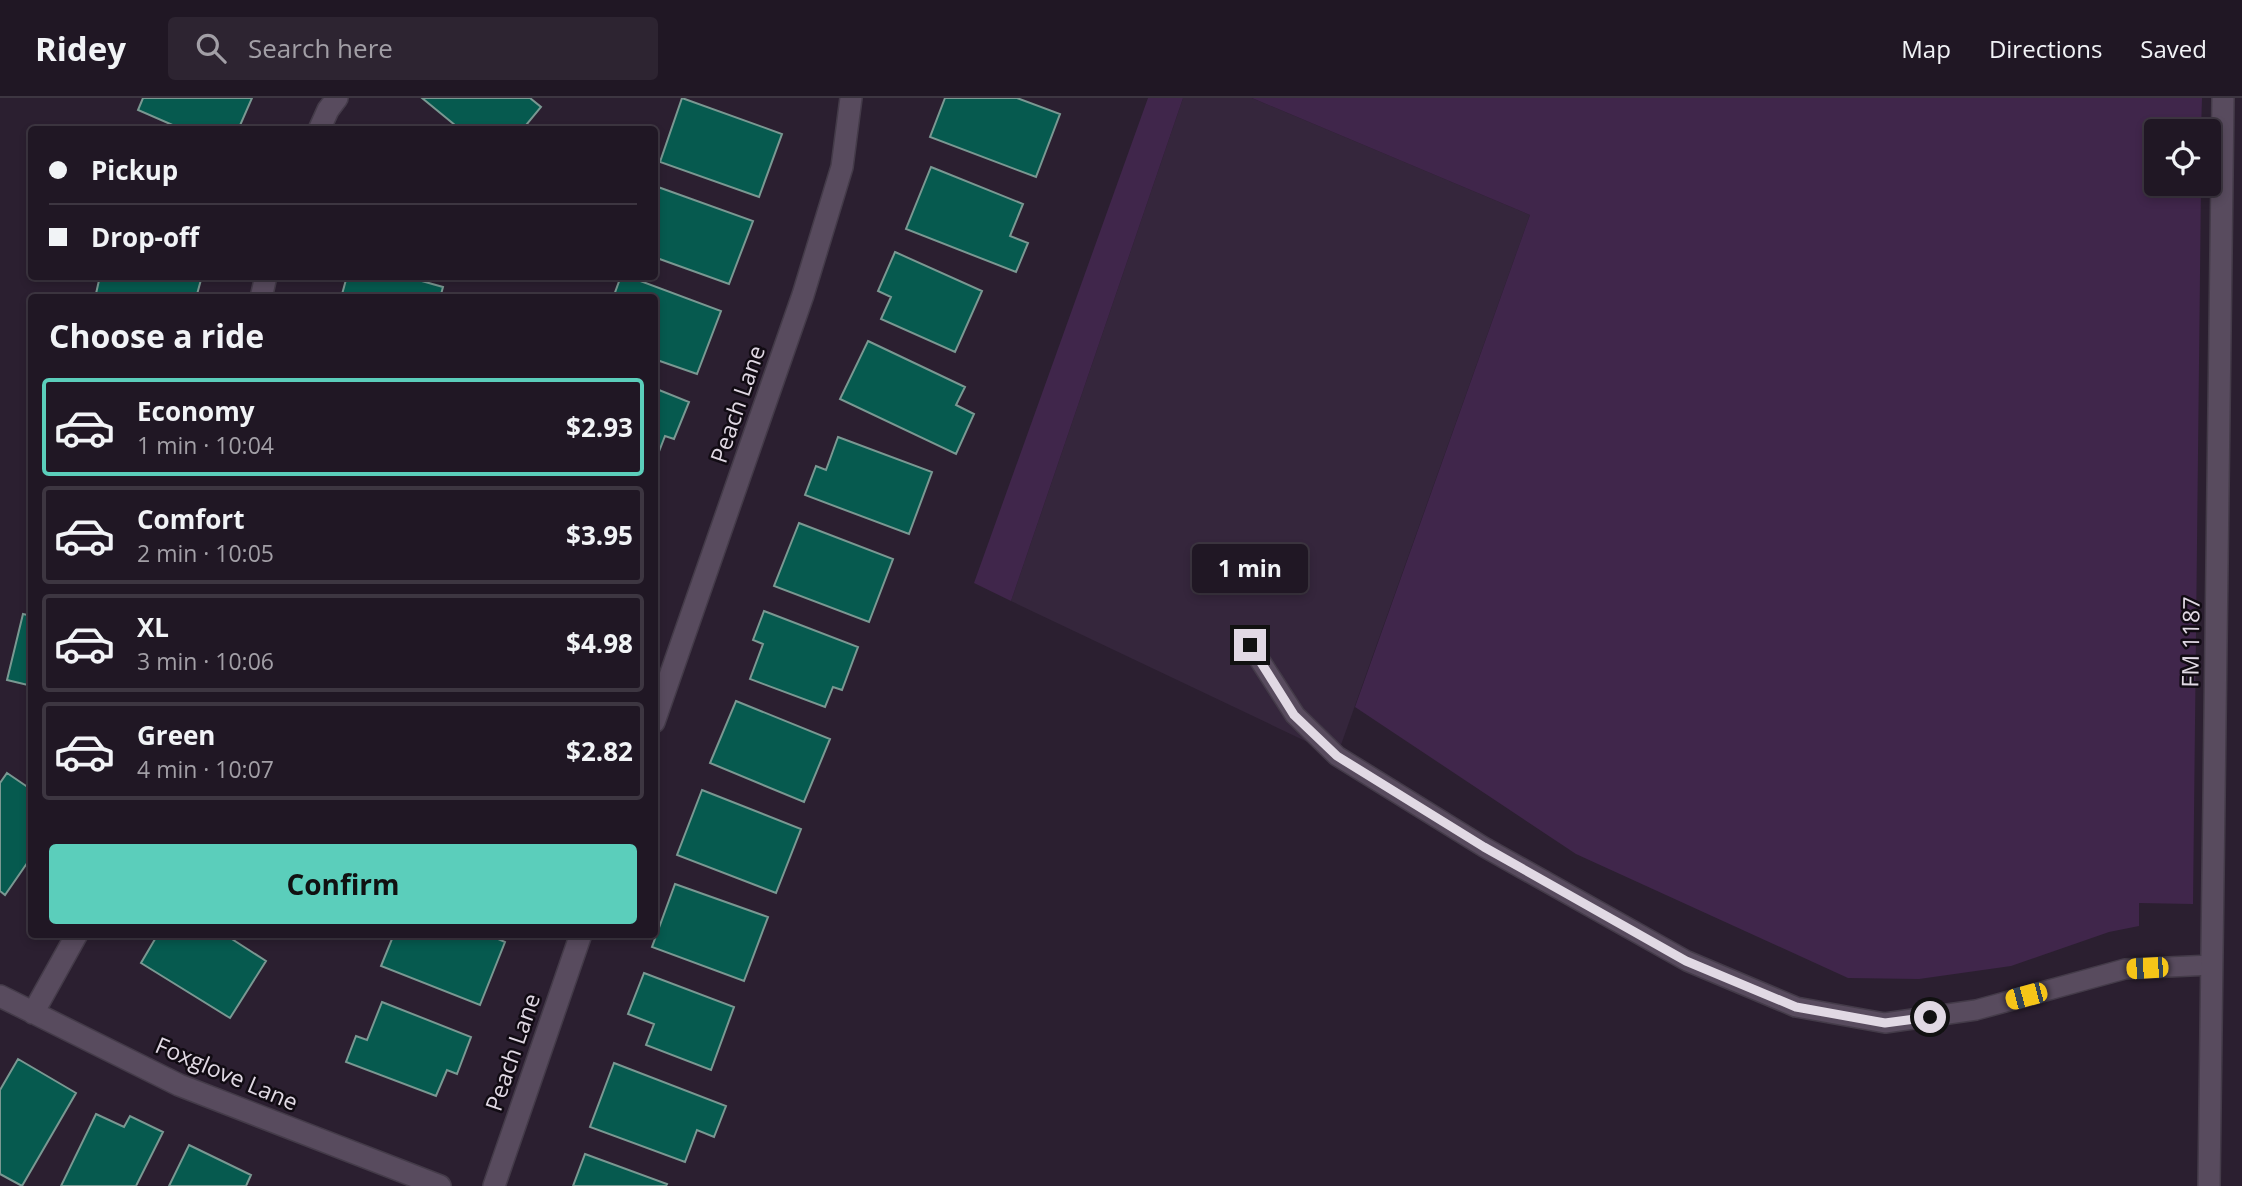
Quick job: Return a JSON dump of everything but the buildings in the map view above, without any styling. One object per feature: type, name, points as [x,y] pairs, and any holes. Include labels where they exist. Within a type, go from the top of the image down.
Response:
[{"type":"street","points":[[321,126],[337,98]]},
{"type":"street","name":"Peach Lane","points":[[658,711],[803,295],[842,167],[851,98]]},
{"type":"street","name":"FM 1187","points":[[2209,1186],[2212,965],[2232,244],[2223,98]]},
{"type":"street","points":[[33,1013],[75,938]]},
{"type":"street","name":"Peach Lane","points":[[494,1186],[580,938]]},
{"type":"street","name":"Foxglove Lane","points":[[0,996],[179,1084],[440,1186]]},
{"type":"lane","points":[[1250,645],[1294,715],[1337,756],[1484,847],[1686,961],[1796,1007],[1885,1023],[1976,1010],[2125,969],[2212,965]]},
{"type":"shaded area","points":[[1148,98],[1183,98],[1011,601],[974,583]]},
{"type":"shaded area","points":[[1183,98],[1252,98],[1530,215],[1337,756],[1011,601]]},
{"type":"shaded area","points":[[1252,98],[2202,98],[2201,119],[2144,119],[2144,196],[2201,196],[2193,904],[2139,903],[2139,926],[2109,932],[2011,966],[1919,979],[1848,978],[1576,854],[1355,707],[1530,215]]},
{"type":"route","points":[[1250,645],[1294,715],[1337,756],[1484,847],[1686,961],[1796,1007],[1885,1023],[1930,1017]]}]
